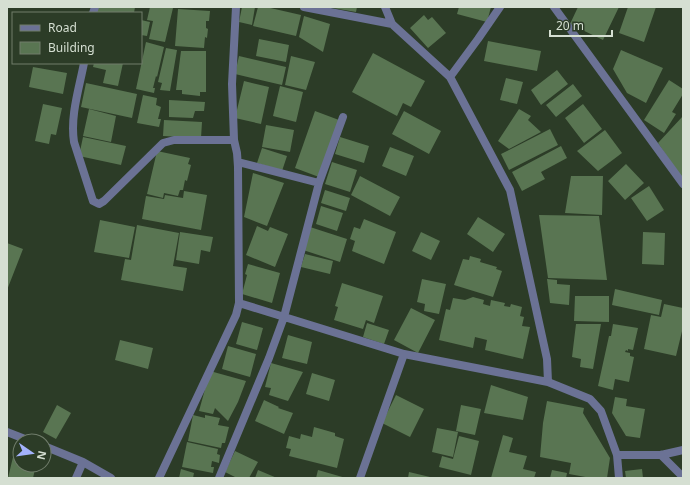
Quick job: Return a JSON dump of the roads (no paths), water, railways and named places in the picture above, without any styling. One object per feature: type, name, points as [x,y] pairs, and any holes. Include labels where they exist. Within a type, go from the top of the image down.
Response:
[{"type":"street","points":[[159,478],[236,315],[239,303],[238,162],[234,140],[232,84],[236,7]]},
{"type":"street","points":[[304,7],[392,24]]},
{"type":"street","points":[[385,7],[392,24],[450,77],[510,190],[547,359],[548,382]]},
{"type":"street","points":[[450,77],[500,7]]},
{"type":"street","points":[[554,7],[683,184]]},
{"type":"street","points":[[84,64],[75,109],[73,132],[74,142],[94,203],[99,204],[104,201],[163,143],[174,140],[234,140]]},
{"type":"street","points":[[219,478],[269,358],[284,317],[319,183],[344,117]]},
{"type":"street","points":[[238,162],[319,183]]},
{"type":"street","points":[[239,303],[404,354],[548,382],[590,399],[601,411],[617,455],[619,478]]},
{"type":"street","points":[[360,478],[404,354]]},
{"type":"street","points":[[52,449],[83,462],[111,478]]},
{"type":"street","points":[[617,455],[661,455],[683,449]]},
{"type":"street","points":[[661,455],[683,477]]},
{"type":"street","points":[[76,478],[83,462]]}]
